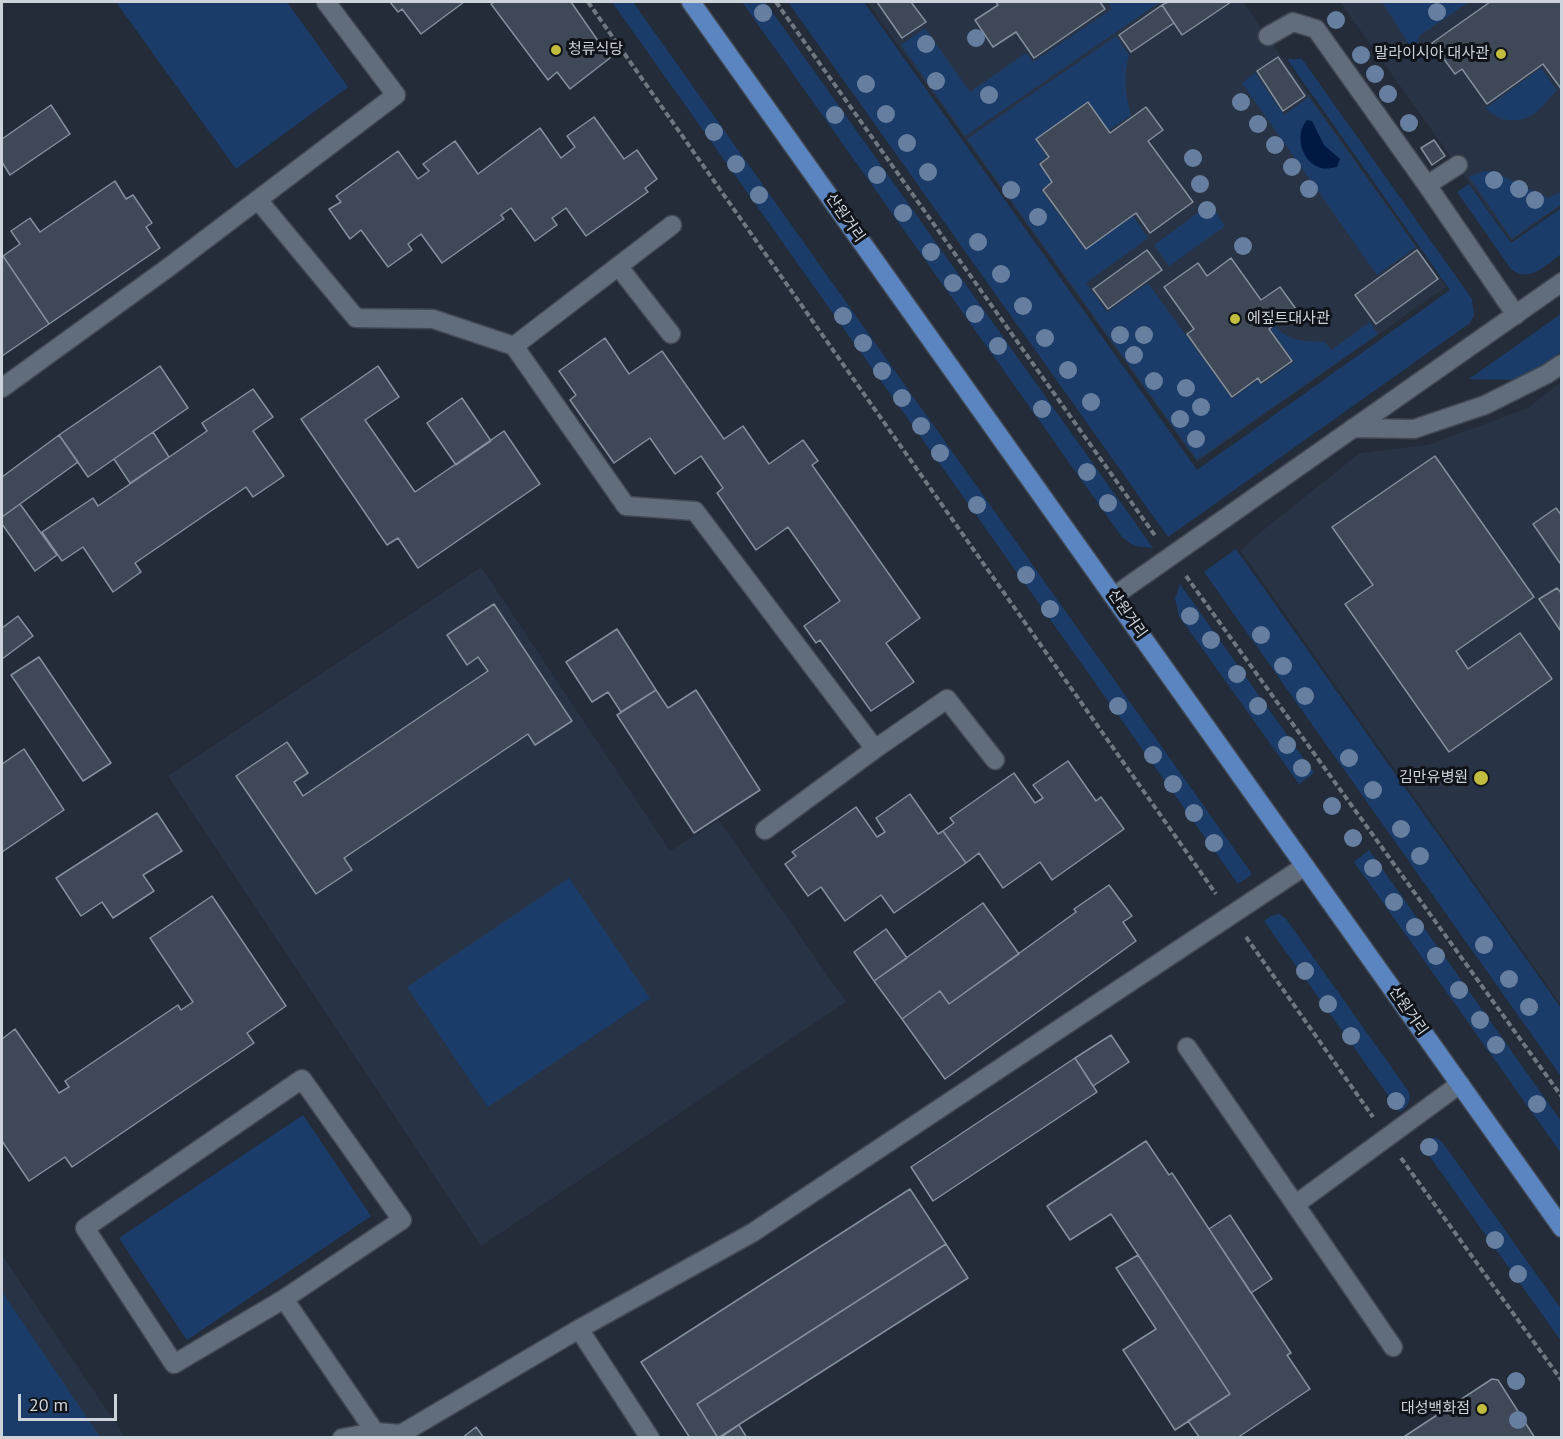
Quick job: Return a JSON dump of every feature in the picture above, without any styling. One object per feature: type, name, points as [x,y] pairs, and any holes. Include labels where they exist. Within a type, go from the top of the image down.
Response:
[{"type":"main road","name":"산원거리","points":[[691,2],[1562,1228]]},
{"type":"street","points":[[2,388],[169,267],[396,95],[326,2]]},
{"type":"street","points":[[1268,36],[1293,22],[1316,29],[1516,315]]},
{"type":"street","points":[[1427,185],[1458,165]]},
{"type":"street","points":[[258,200],[356,318],[433,320],[514,346],[626,506],[695,512],[875,749]]},
{"type":"street","points":[[514,346],[672,225]]},
{"type":"street","points":[[618,266],[671,334]]},
{"type":"street","points":[[1114,596],[1562,282]]},
{"type":"street","points":[[1353,428],[1413,429],[1485,405],[1562,364]]},
{"type":"street","points":[[765,830],[947,699],[995,760]]},
{"type":"street","points":[[342,1437],[375,1431],[401,1434],[579,1329],[752,1233],[1305,866]]},
{"type":"street","points":[[1187,1047],[1393,1347]]},
{"type":"street","points":[[302,1079],[402,1221],[284,1299],[174,1364],[85,1228],[302,1079]]},
{"type":"street","points":[[1296,1204],[1460,1084]]},
{"type":"street","points":[[284,1299],[375,1431]]},
{"type":"street","points":[[579,1329],[650,1437]]},
{"type":"path","points":[[588,2],[1386,1137],[1562,1381]]},
{"type":"shaded area","points":[[116,2],[287,2],[348,87],[236,169]]},
{"type":"shaded area","points":[[612,2],[633,2],[1252,874],[1238,884]]},
{"type":"shaded area","points":[[742,2],[765,2],[1153,548],[1134,546],[1122,537]]},
{"type":"shaded area","points":[[788,2],[864,2],[1197,470],[1450,290],[1287,59],[1302,59],[1472,299],[1474,315],[1470,323],[1168,537]]},
{"type":"shaded area","points":[[867,2],[1243,2],[1446,287],[1197,462]]},
{"type":"shaded area","points":[[1108,2],[1160,2],[965,136],[901,45],[925,28],[970,92],[1026,53],[1033,62],[1112,9]]},
{"type":"shaded area","points":[[1340,2],[1561,2],[1561,206],[1511,241]]},
{"type":"shaded area","points":[[1382,2],[1469,2],[1420,35],[1414,52]]},
{"type":"shaded area","points":[[1116,36],[1129,55],[1126,85],[1131,115],[1109,130],[1088,101],[1035,139],[1047,157],[1038,163],[1051,182],[1041,190],[1085,250],[1133,216],[1148,238],[1086,283],[1107,312],[1148,283],[1232,399],[1258,380],[1262,385],[1294,362],[1271,329],[1276,326],[1292,338],[1325,342],[1331,350],[1370,322],[1378,334],[1197,460],[967,139]]},
{"type":"shaded area","points":[[1541,68],[1557,90],[1534,114],[1521,119],[1508,120],[1496,116],[1486,108]]},
{"type":"shaded area","points":[[1255,73],[1284,115],[1309,97],[1416,247],[1377,275],[1242,83]]},
{"type":"shaded area","points":[[1307,120],[1312,121],[1324,145],[1340,159],[1337,167],[1320,168],[1312,163],[1303,152],[1300,139]]},
{"type":"shaded area","points":[[1484,171],[1496,173],[1548,198],[1561,192],[1561,204],[1512,239],[1469,177]]},
{"type":"shaded area","points":[[1469,184],[1511,243],[1561,208],[1561,254],[1531,274],[1524,275],[1511,269],[1457,192]]},
{"type":"shaded area","points":[[1210,204],[1225,226],[1169,266],[1154,245]]},
{"type":"shaded area","points":[[1561,314],[1561,352],[1523,380],[1469,379]]},
{"type":"shaded area","name":"김만유병원","points":[[1561,382],[1561,1005],[1241,551],[1256,536],[1360,453],[1428,445],[1528,408]]},
{"type":"shaded area","points":[[1236,549],[1561,1008],[1561,1076],[1204,572]]},
{"type":"shaded area","points":[[481,567],[670,851],[719,820],[846,1002],[481,1246],[168,776]]},
{"type":"shaded area","points":[[1180,584],[1314,773],[1299,784],[1179,616],[1175,599]]},
{"type":"shaded area","points":[[1369,850],[1561,1121],[1561,1153],[1354,862]]},
{"type":"shaded area","points":[[569,878],[650,998],[488,1107],[407,987]]},
{"type":"shaded area","points":[[1279,914],[1286,919],[1409,1092],[1408,1104],[1400,1112],[1264,921]]},
{"type":"shaded area","points":[[303,1115],[371,1216],[187,1340],[119,1238]]},
{"type":"shaded area","points":[[1429,1138],[1437,1138],[1443,1143],[1561,1309],[1561,1341],[1421,1144]]},
{"type":"shaded area","points":[[2,1255],[125,1437],[2,1437]]},
{"type":"shaded area","points":[[2,1292],[100,1437],[2,1437]]},
{"type":"building","points":[[390,2],[464,2],[421,34],[402,9],[398,12]]},
{"type":"building","points":[[494,2],[571,2],[610,58],[570,89],[557,72],[548,80],[491,4]]},
{"type":"building","points":[[877,2],[911,2],[926,22],[902,38]]},
{"type":"building","points":[[996,2],[1100,2],[1105,9],[1034,58],[1016,32],[993,47],[975,20],[998,5]]},
{"type":"building","points":[[1168,2],[1231,2],[1182,35],[1162,5]]},
{"type":"building","name":"말라이시아 대사관","points":[[1490,2],[1562,2],[1562,90],[1543,64],[1487,104],[1462,69],[1455,74],[1432,43]]},
{"type":"building","points":[[1162,5],[1174,23],[1131,52],[1119,35]]},
{"type":"building","points":[[1278,57],[1305,96],[1283,111],[1257,71]]},
{"type":"building","points":[[1088,102],[1110,133],[1146,107],[1163,130],[1148,141],[1193,202],[1150,233],[1136,213],[1086,249],[1043,190],[1052,182],[1040,164],[1049,157],[1036,139]]},
{"type":"building","points":[[51,105],[70,134],[10,175],[2,162],[2,139]]},
{"type":"building","points":[[594,117],[624,159],[637,150],[657,179],[645,188],[648,192],[586,236],[566,208],[552,218],[557,225],[535,241],[511,208],[501,215],[504,219],[442,263],[421,234],[408,244],[412,250],[388,267],[361,230],[350,239],[329,209],[341,202],[336,196],[398,151],[418,179],[429,171],[423,164],[455,141],[478,174],[540,128],[561,158],[575,147],[567,136]]},
{"type":"building","points":[[1434,140],[1445,156],[1432,165],[1421,148]]},
{"type":"building","points":[[115,181],[126,199],[133,195],[152,223],[146,227],[160,248],[49,324],[3,256],[20,244],[11,231],[30,218],[40,232]]},
{"type":"building","points":[[1147,250],[1162,270],[1108,309],[1093,289]]},
{"type":"building","points":[[1417,250],[1438,279],[1376,324],[1355,295]]},
{"type":"building","points":[[2,257],[49,324],[2,356]]},
{"type":"building","name":"에짚트대사관","points":[[1231,258],[1261,300],[1280,287],[1296,309],[1269,329],[1292,361],[1261,383],[1258,378],[1232,397],[1187,334],[1194,329],[1164,287],[1198,263],[1207,276]]},
{"type":"building","points":[[605,338],[629,374],[662,351],[724,439],[743,426],[769,464],[803,440],[818,461],[812,465],[920,618],[886,643],[914,682],[871,711],[820,640],[816,643],[804,626],[840,601],[788,527],[756,550],[717,493],[723,488],[701,456],[675,474],[650,438],[614,463],[570,400],[576,395],[559,371]]},
{"type":"building","points":[[160,366],[188,408],[88,477],[59,435]]},
{"type":"building","points":[[378,366],[399,397],[365,420],[415,492],[504,431],[540,484],[418,568],[398,538],[387,545],[301,419]]},
{"type":"building","points":[[253,389],[273,417],[253,431],[284,476],[253,497],[246,487],[135,563],[141,572],[113,592],[83,547],[62,561],[42,532],[93,498],[98,506],[207,431],[202,423]]},
{"type":"building","points":[[462,398],[491,441],[456,465],[427,423]]},
{"type":"building","points":[[153,432],[169,457],[130,483],[114,459]]},
{"type":"building","points":[[59,435],[78,462],[2,517],[2,477]]},
{"type":"building","points":[[1435,456],[1534,597],[1456,651],[1468,669],[1520,633],[1552,679],[1449,752],[1345,604],[1373,585],[1332,527]]},
{"type":"building","points":[[20,504],[57,555],[35,571],[2,524],[2,517]]},
{"type":"building","points":[[1556,508],[1562,516],[1562,566],[1533,524]]},
{"type":"building","points":[[1557,588],[1562,594],[1560,630],[1539,599]]},
{"type":"building","points":[[494,604],[572,721],[535,745],[528,734],[344,858],[352,870],[316,894],[236,776],[287,742],[308,773],[294,782],[303,796],[488,671],[478,657],[467,665],[447,635]]},
{"type":"building","points":[[18,616],[33,636],[2,659],[2,628]]},
{"type":"building","points":[[617,629],[656,690],[621,712],[608,692],[592,702],[566,662]]},
{"type":"building","points":[[39,657],[111,763],[83,781],[11,675]]},
{"type":"building","points":[[656,690],[668,708],[696,690],[760,790],[694,833],[617,715]]},
{"type":"building","points":[[24,749],[64,810],[2,852],[2,764]]},
{"type":"building","points":[[1068,761],[1096,801],[1101,797],[1124,829],[1052,880],[1040,862],[1003,888],[979,853],[966,863],[943,831],[954,823],[950,818],[1014,773],[1035,803],[1043,798],[1033,785]]},
{"type":"building","points":[[910,794],[938,834],[943,831],[966,863],[894,913],[881,895],[845,921],[821,887],[808,896],[785,864],[796,856],[792,852],[856,807],[877,837],[885,832],[876,818]]},
{"type":"building","points":[[157,813],[182,851],[143,875],[154,891],[113,918],[102,902],[81,916],[56,878]]},
{"type":"building","points":[[1109,885],[1132,916],[1123,922],[1136,941],[945,1079],[902,1019],[940,991],[949,1004],[1076,912],[1074,909]]},
{"type":"building","points":[[212,896],[286,1006],[247,1033],[254,1043],[72,1167],[65,1157],[29,1181],[2,1141],[2,1039],[15,1029],[59,1093],[69,1087],[65,1081],[178,1005],[181,1010],[193,1002],[150,938]]},
{"type":"building","points":[[983,903],[1019,954],[949,1004],[940,991],[902,1019],[874,981]]},
{"type":"building","points":[[886,929],[907,958],[874,981],[854,952]]},
{"type":"building","points":[[1111,1035],[1129,1062],[1093,1086],[1075,1058]]},
{"type":"building","points":[[1075,1058],[1097,1092],[933,1201],[911,1167]]},
{"type":"building","points":[[1146,1141],[1169,1175],[1172,1173],[1291,1353],[1287,1355],[1310,1389],[1237,1438],[1200,1438],[1188,1421],[1230,1394],[1111,1214],[1070,1240],[1047,1206]]},
{"type":"building","points":[[910,1189],[946,1244],[697,1404],[718,1438],[690,1438],[641,1362]]},
{"type":"building","points":[[1230,1215],[1272,1279],[1251,1293],[1209,1229]]},
{"type":"building","points":[[946,1244],[968,1278],[718,1438],[697,1404]]},
{"type":"building","points":[[1138,1255],[1230,1394],[1175,1430],[1123,1350],[1156,1329],[1116,1268]]},
{"type":"building","name":"대성백화점","points":[[1492,1379],[1498,1380],[1535,1438],[1402,1438]]},
{"type":"building","points":[[739,1425],[747,1438],[720,1438]]},
{"type":"building","points":[[476,1427],[484,1438],[462,1438]]},
{"type":"place","name":"청류식당","points":[[556,50]]},
{"type":"place","name":"말라이시아 대사관","points":[[1501,54]]},
{"type":"place","name":"에짚트대사관","points":[[1235,319]]},
{"type":"place","name":"김만유병원","points":[[1481,778]]},
{"type":"place","name":"대성백화점","points":[[1482,1409]]}]
